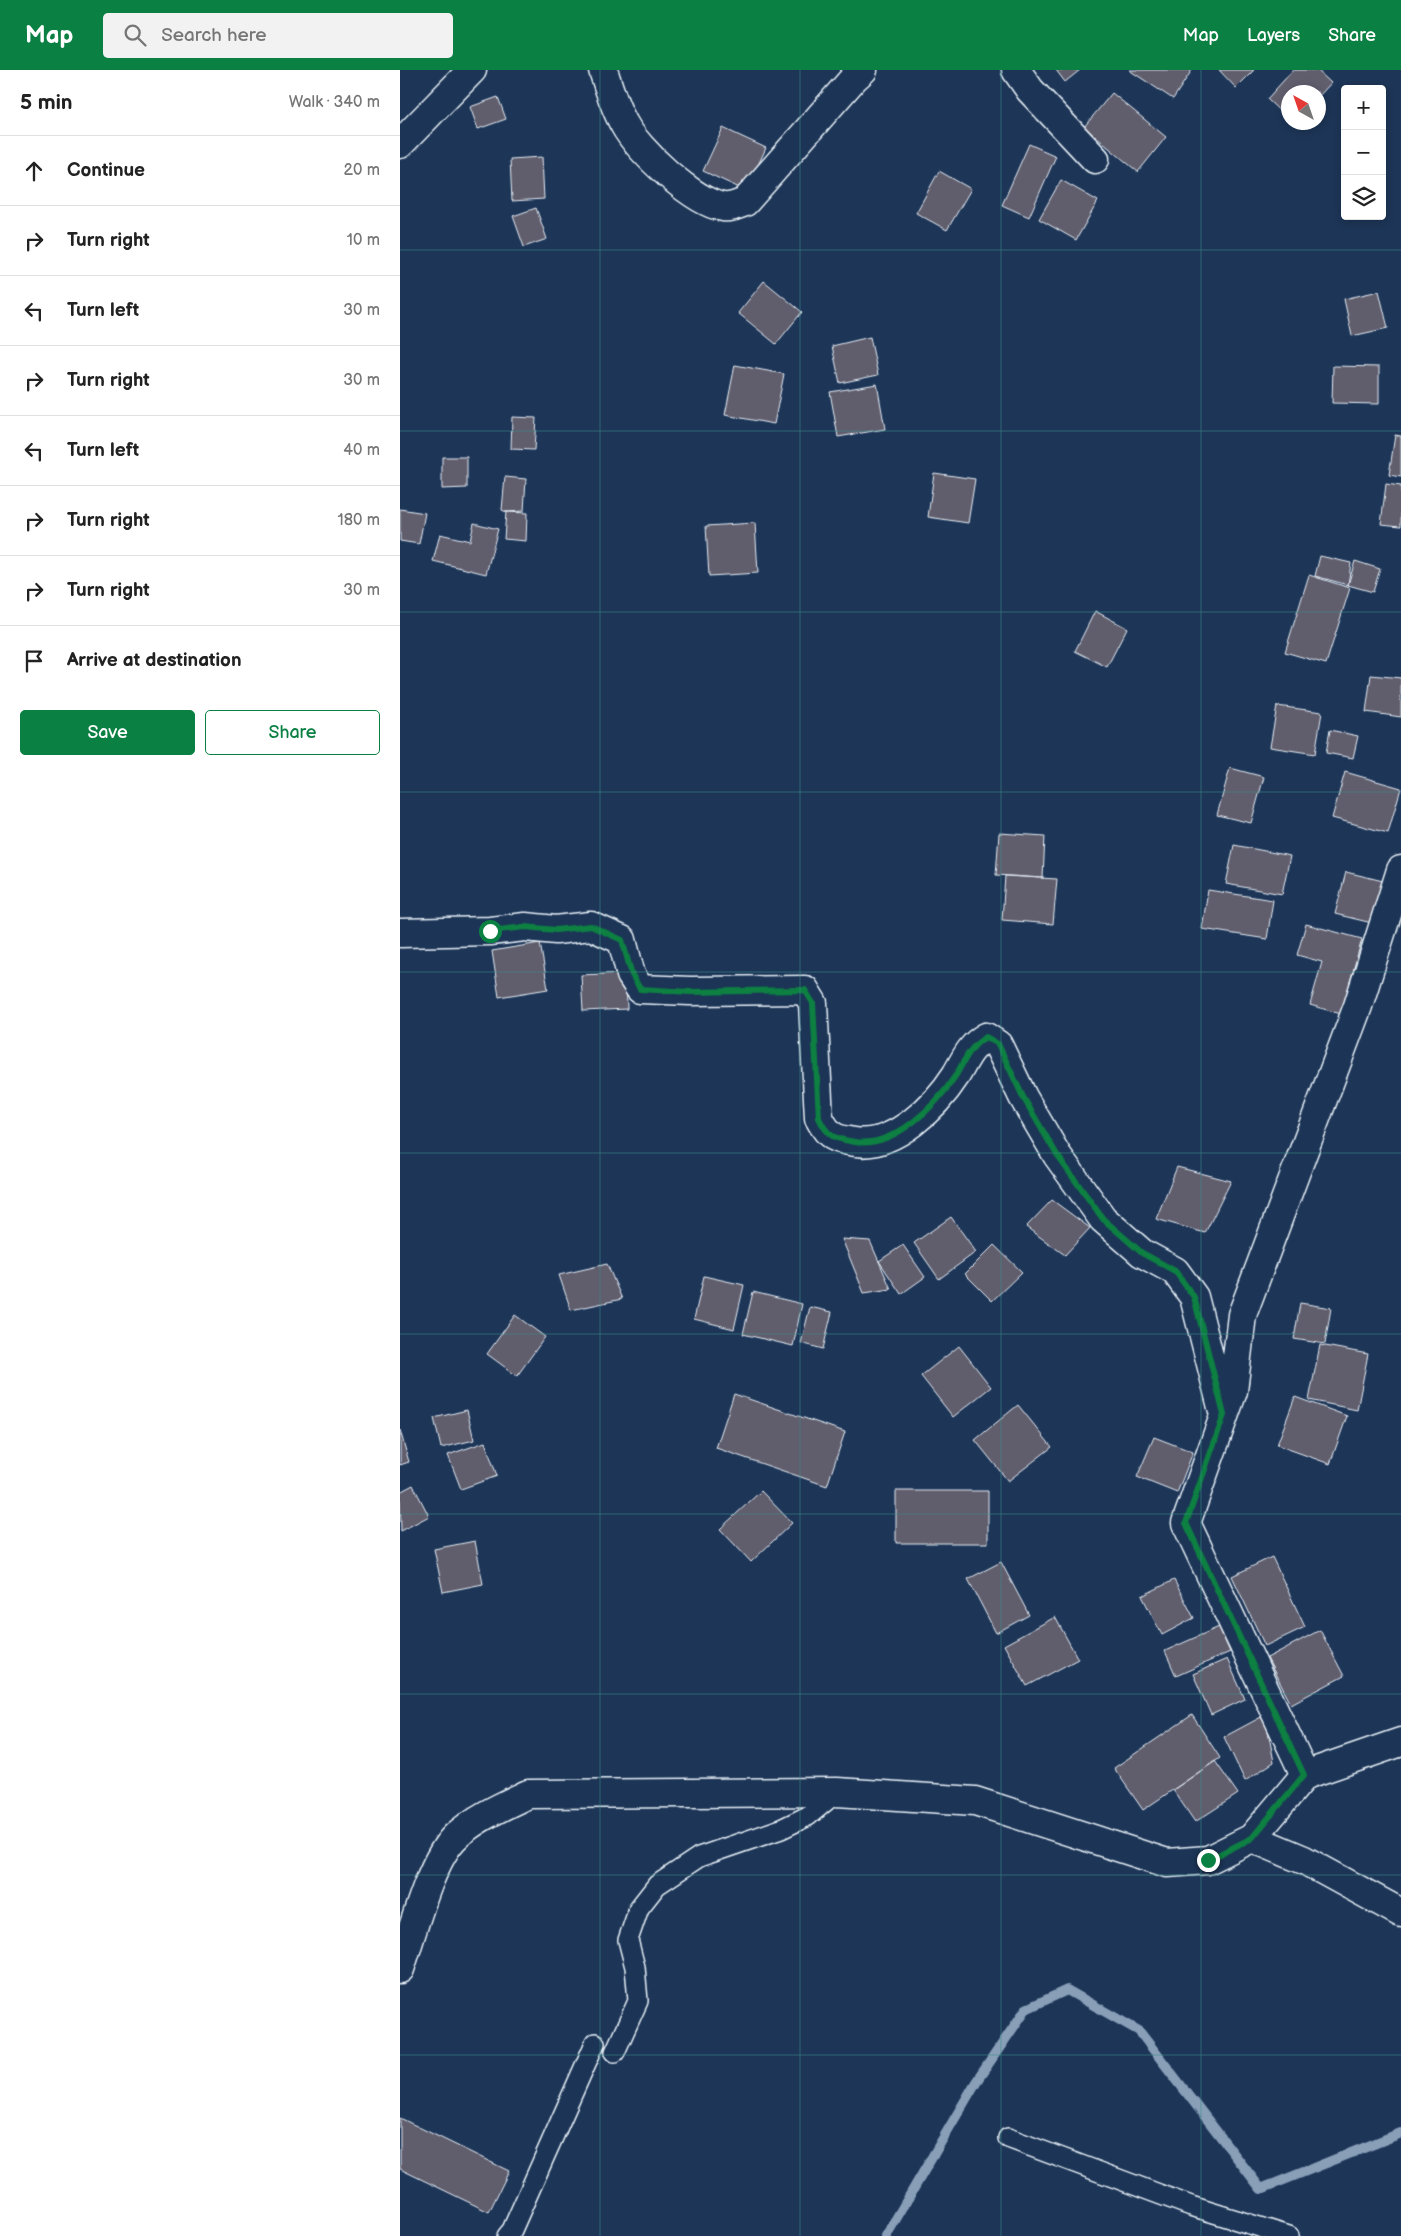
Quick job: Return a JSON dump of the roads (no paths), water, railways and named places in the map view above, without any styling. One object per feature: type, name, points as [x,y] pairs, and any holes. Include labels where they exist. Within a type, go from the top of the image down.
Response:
[{"type":"street","points":[[400,144],[472,70]]},
{"type":"street","points":[[603,70],[613,101],[630,133],[662,168],[686,189],[709,203],[723,207],[733,207],[745,202],[863,70]]},
{"type":"street","points":[[1016,70],[1030,90],[1095,158]]},
{"type":"street","points":[[1304,1775],[1186,1523],[1233,1391],[1242,1315],[1358,1006],[1401,870]]},
{"type":"street","points":[[400,933],[490,931],[525,927],[556,930],[591,926],[622,940],[632,975],[640,989],[690,992],[805,990],[813,1003],[819,1118],[826,1132],[841,1140],[866,1144],[888,1137],[922,1116],[955,1077],[974,1043],[986,1037],[998,1044],[1023,1097],[1057,1155],[1103,1219],[1142,1253],[1175,1271],[1194,1297],[1224,1415]]},
{"type":"street","points":[[400,1969],[433,1871],[454,1837],[486,1814],[528,1794],[837,1792],[975,1801],[1167,1863],[1208,1860],[1252,1838],[1304,1775],[1401,1742]]},
{"type":"street","points":[[1252,1838],[1304,1860],[1401,1913]]},
{"type":"lane","points":[[615,2052],[638,2001],[634,1967],[628,1940],[639,1908],[657,1885],[699,1857],[781,1829],[808,1816],[837,1792]]},
{"type":"lane","points":[[507,2236],[512,2230],[594,2043]]},
{"type":"lane","points":[[1008,2138],[1191,2206],[1289,2236]]},
{"type":"waterway","points":[[886,2236],[976,2082],[1026,2009],[1067,1990],[1139,2031],[1261,2189],[1401,2133]]}]
